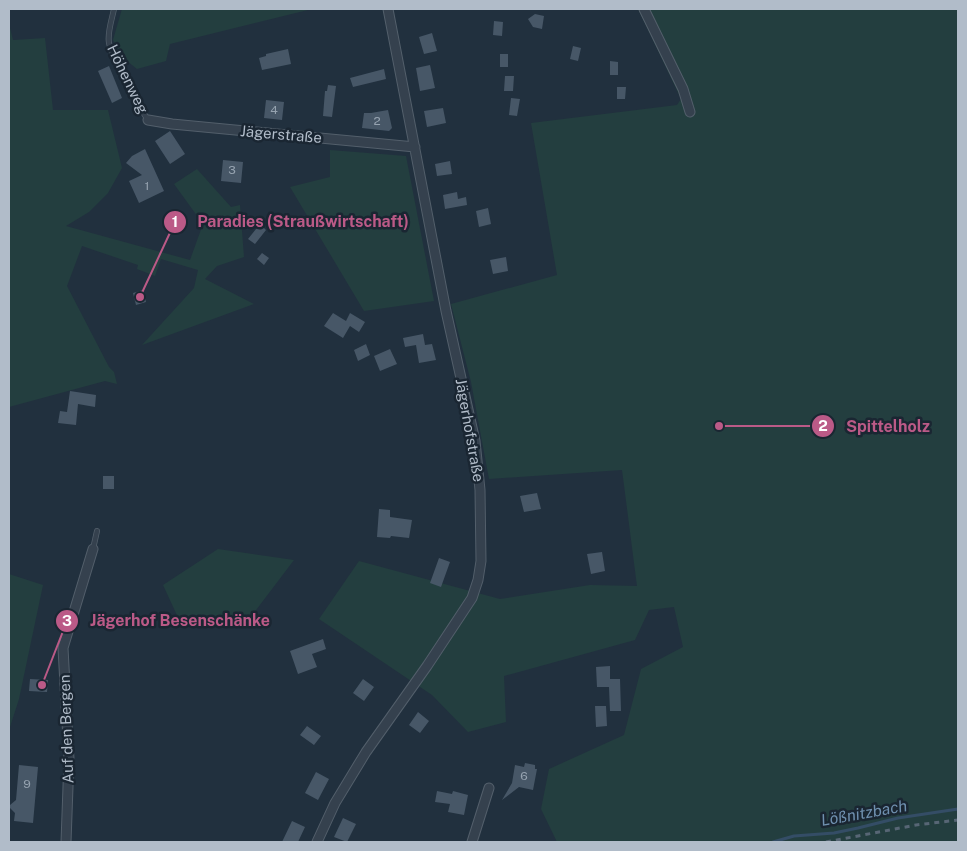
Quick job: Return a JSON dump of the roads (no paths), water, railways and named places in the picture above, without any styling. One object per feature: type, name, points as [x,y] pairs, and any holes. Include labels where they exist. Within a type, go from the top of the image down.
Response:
[{"type":"street","name":"Jägerhofstraße","points":[[317,842],[335,803],[366,752],[472,598],[478,580],[481,561],[480,490],[475,441],[446,311],[388,9]]},
{"type":"street","points":[[644,9],[683,89],[690,112]]},
{"type":"street","name":"Jägerstraße","points":[[148,120],[172,124],[415,147]]},
{"type":"street","name":"Auf den Bergen","points":[[66,842],[69,759],[63,648],[93,549]]},
{"type":"street","points":[[472,842],[489,788]]},
{"type":"lane","name":"Höhenweg","points":[[114,9],[109,42],[139,107],[148,120]]},
{"type":"lane","name":"Auf den Bergen","points":[[93,549],[97,530]]},
{"type":"waterway","name":"Lößnitzbach","points":[[773,842],[794,836],[834,833],[898,818],[958,809]]},
{"type":"railway","points":[[826,842],[916,825],[958,820]]},
{"type":"place","name":"Paradies (Straußwirtschaft)","points":[[140,297]]},
{"type":"place","name":"Spittelholz","points":[[719,426]]},
{"type":"place","name":"Jägerhof Besenschänke","points":[[42,685]]}]
